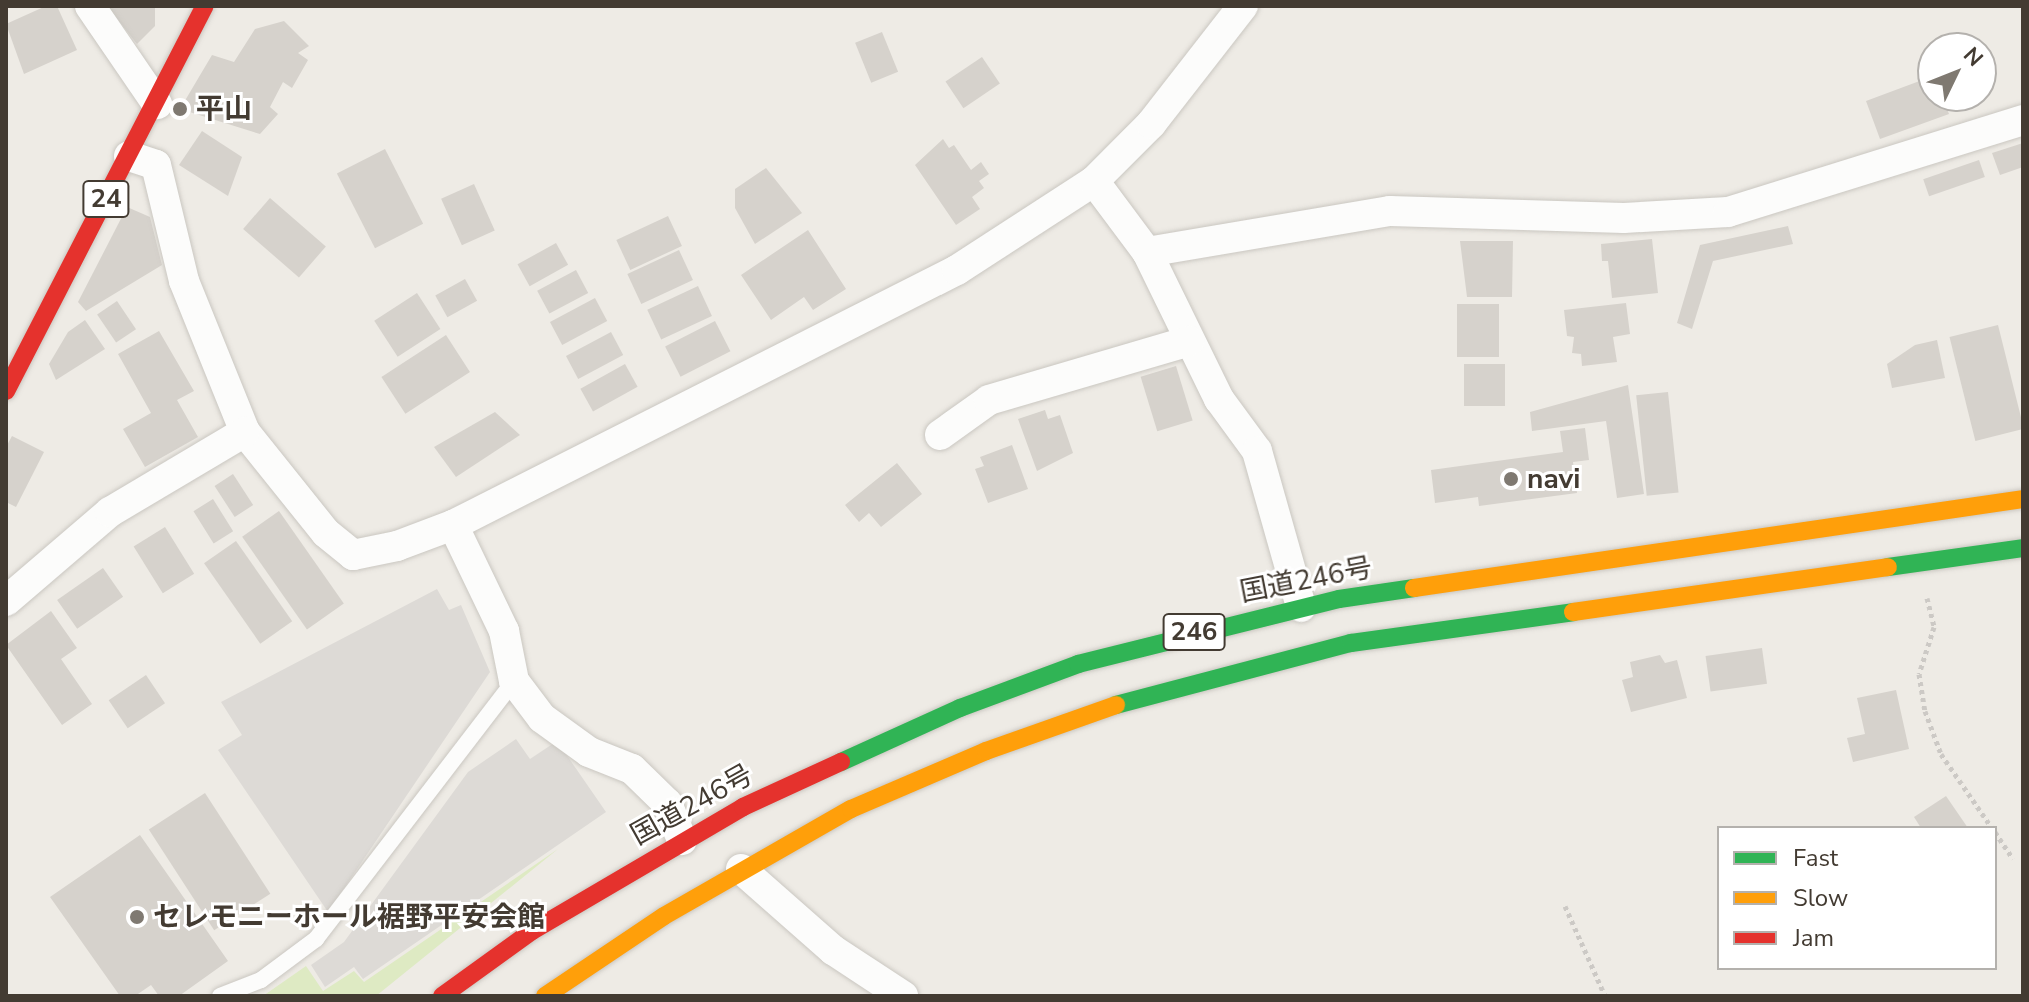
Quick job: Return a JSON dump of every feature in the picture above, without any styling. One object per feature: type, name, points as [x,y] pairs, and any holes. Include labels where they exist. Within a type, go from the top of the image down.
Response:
[{"type":"main road","name":"24","points":[[6,391],[205,6]]},
{"type":"main road","name":"国道246号","points":[[442,996],[532,931],[682,840],[832,763],[960,708],[1078,664],[1301,607],[2023,499]]},
{"type":"main road","name":"246","points":[[545,996],[741,869],[851,809],[986,751],[1107,707],[1229,671],[1351,643],[2023,548]]},
{"type":"street","points":[[90,6],[157,104]]},
{"type":"street","points":[[184,6],[188,36]]},
{"type":"street","points":[[129,156],[156,165],[184,281],[245,432],[326,533],[353,555],[397,546],[453,525],[957,270],[1094,181],[1151,124],[1243,6]]},
{"type":"street","points":[[1147,252],[1390,211],[1624,218],[1728,212],[2023,120]]},
{"type":"street","points":[[1094,181],[1147,252],[1219,399],[1257,451],[1301,607]]},
{"type":"street","points":[[940,435],[989,400],[1189,341]]},
{"type":"street","points":[[6,601],[110,512],[245,432]]},
{"type":"street","points":[[453,525],[504,631],[514,681],[542,718],[589,752],[632,769],[667,803],[682,840]]},
{"type":"street","points":[[741,869],[833,950],[903,996]]},
{"type":"lane","points":[[220,996],[261,980],[316,939],[514,681]]},
{"type":"path","points":[[1919,562],[1934,627],[1919,674],[1925,711],[1941,754],[1991,826]]},
{"type":"path","points":[[1997,835],[2013,859]]},
{"type":"path","points":[[1565,906],[1605,996]]},
{"type":"green space","points":[[558,849],[376,996],[263,996],[306,966],[323,991],[354,971],[364,982]]},
{"type":"shaded area","points":[[437,589],[449,610],[461,605],[490,672],[328,912],[218,750],[242,735],[221,702]]},
{"type":"shaded area","points":[[516,739],[530,759],[557,741],[606,812],[363,979],[354,967],[325,987],[311,965],[344,942],[468,772]]},
{"type":"building","points":[[46,6],[57,6],[77,50],[24,74],[6,24]]},
{"type":"building","points":[[107,6],[155,6],[155,26],[137,44]]},
{"type":"building","points":[[284,21],[309,46],[298,53],[308,60],[292,88],[283,82],[270,107],[278,114],[260,134],[180,109],[212,55],[234,62],[255,29]]},
{"type":"building","points":[[882,32],[898,72],[871,83],[855,43]]},
{"type":"building","points":[[982,57],[1000,84],[963,108],[946,82]]},
{"type":"building","points":[[1917,82],[1917,112],[1949,114],[1880,139],[1866,101]]},
{"type":"building","points":[[202,131],[242,157],[228,196],[179,165]]},
{"type":"building","points":[[943,139],[949,148],[954,145],[971,170],[981,162],[989,174],[979,181],[984,188],[972,197],[980,209],[956,225],[915,165]]},
{"type":"building","points":[[2023,143],[2023,167],[2000,175],[1992,153]]},
{"type":"building","points":[[385,149],[423,224],[375,248],[337,174]]},
{"type":"building","points":[[1979,160],[1985,177],[1929,196],[1923,179]]},
{"type":"building","points":[[766,168],[802,213],[755,244],[735,208],[735,189]]},
{"type":"building","points":[[474,184],[495,231],[462,245],[441,199]]},
{"type":"building","points":[[270,198],[326,247],[299,277],[243,229]]},
{"type":"building","points":[[127,207],[150,217],[162,265],[86,311],[78,302]]},
{"type":"building","points":[[668,216],[682,246],[630,270],[616,240]]},
{"type":"building","points":[[1788,226],[1793,244],[1713,261],[1692,329],[1677,323],[1700,245]]},
{"type":"building","points":[[808,230],[846,289],[813,310],[804,297],[771,320],[741,275]]},
{"type":"building","points":[[1652,239],[1658,293],[1612,298],[1608,261],[1602,261],[1601,244]]},
{"type":"building","points":[[1460,241],[1513,241],[1512,297],[1467,297]]},
{"type":"building","points":[[556,243],[568,265],[530,286],[518,264]]},
{"type":"building","points":[[679,250],[693,280],[641,304],[627,274]]},
{"type":"building","points":[[576,270],[588,293],[549,314],[537,291]]},
{"type":"building","points":[[465,279],[477,301],[447,317],[435,295]]},
{"type":"building","points":[[698,286],[712,316],[661,340],[647,310]]},
{"type":"building","points":[[417,293],[440,329],[398,357],[374,321]]},
{"type":"building","points":[[595,298],[607,321],[562,345],[550,322]]},
{"type":"building","points":[[117,301],[136,329],[116,343],[97,314]]},
{"type":"building","points":[[1626,303],[1630,334],[1613,337],[1617,362],[1582,366],[1581,354],[1572,353],[1574,337],[1567,336],[1564,310]]},
{"type":"building","points":[[1457,304],[1499,304],[1499,357],[1457,357]]},
{"type":"building","points":[[85,320],[105,349],[56,380],[49,364],[68,332]]},
{"type":"building","points":[[715,321],[730,351],[681,377],[665,346]]},
{"type":"building","points":[[1998,325],[2023,429],[1975,441],[1949,337]]},
{"type":"building","points":[[159,331],[194,391],[177,400],[198,437],[145,467],[123,429],[151,413],[118,354]]},
{"type":"building","points":[[611,332],[623,355],[578,379],[566,356]]},
{"type":"building","points":[[446,335],[470,372],[405,414],[381,377]]},
{"type":"building","points":[[1937,340],[1945,378],[1892,388],[1887,364],[1915,345]]},
{"type":"building","points":[[625,364],[638,387],[593,411],[580,389]]},
{"type":"building","points":[[1464,364],[1505,364],[1505,406],[1464,406]]},
{"type":"building","points":[[1176,366],[1193,421],[1157,431],[1141,377]]},
{"type":"building","points":[[1628,385],[1644,494],[1617,498],[1606,421],[1532,431],[1530,412]]},
{"type":"building","points":[[1668,392],[1679,492],[1647,496],[1636,395]]},
{"type":"building","points":[[1045,410],[1048,419],[1060,415],[1073,453],[1037,471],[1018,419]]},
{"type":"building","points":[[495,412],[520,435],[456,477],[434,447]]},
{"type":"building","points":[[1585,428],[1589,460],[1573,462],[1577,493],[1479,506],[1478,497],[1435,503],[1431,470],[1563,452],[1560,431]]},
{"type":"building","points":[[12,436],[44,452],[16,507],[6,502],[6,447]]},
{"type":"building","points":[[1012,445],[1028,489],[988,503],[975,469],[984,466],[980,457]]},
{"type":"building","points":[[897,463],[922,494],[881,527],[869,513],[859,522],[845,505]]},
{"type":"building","points":[[233,474],[253,505],[235,517],[215,486]]},
{"type":"building","points":[[213,499],[233,531],[214,543],[193,511]]},
{"type":"building","points":[[279,511],[344,604],[307,629],[242,537]]},
{"type":"building","points":[[165,527],[194,574],[163,593],[134,547]]},
{"type":"building","points":[[236,541],[292,621],[260,644],[204,563]]},
{"type":"building","points":[[103,568],[123,597],[77,629],[57,600]]},
{"type":"building","points":[[51,611],[77,648],[61,659],[92,704],[62,725],[6,645]]},
{"type":"building","points":[[1762,648],[1767,684],[1711,692],[1706,656]]},
{"type":"building","points":[[1660,655],[1665,663],[1677,660],[1687,698],[1631,712],[1622,680],[1633,677],[1630,662]]},
{"type":"building","points":[[146,675],[165,703],[128,728],[109,700]]},
{"type":"building","points":[[1896,690],[1909,749],[1853,762],[1847,738],[1865,734],[1857,698]]},
{"type":"building","points":[[205,793],[270,894],[214,930],[149,829]]},
{"type":"building","points":[[1946,796],[1967,826],[1920,826],[1914,817]]},
{"type":"building","points":[[140,835],[228,961],[179,996],[159,996],[151,985],[135,996],[120,996],[50,897]]},
{"type":"traffic: fast","points":[[1888,567],[2023,548]]},
{"type":"traffic: fast","points":[[841,762],[960,708],[1078,664],[1339,599],[1414,588]]},
{"type":"traffic: fast","points":[[1116,705],[1351,643],[1573,612]]},
{"type":"traffic: slow","points":[[1414,588],[2023,499]]},
{"type":"traffic: slow","points":[[1573,612],[1888,567]]},
{"type":"traffic: slow","points":[[545,996],[664,916],[851,809],[986,751],[1116,705]]},
{"type":"traffic: jam","points":[[6,391],[205,6]]},
{"type":"traffic: jam","points":[[442,996],[532,931],[743,807],[841,762]]},
{"type":"place","name":"平山","points":[[180,109]]},
{"type":"place","name":"navi","points":[[1511,479]]},
{"type":"place","name":"セレモニーホール裾野平安会館","points":[[137,917]]}]
